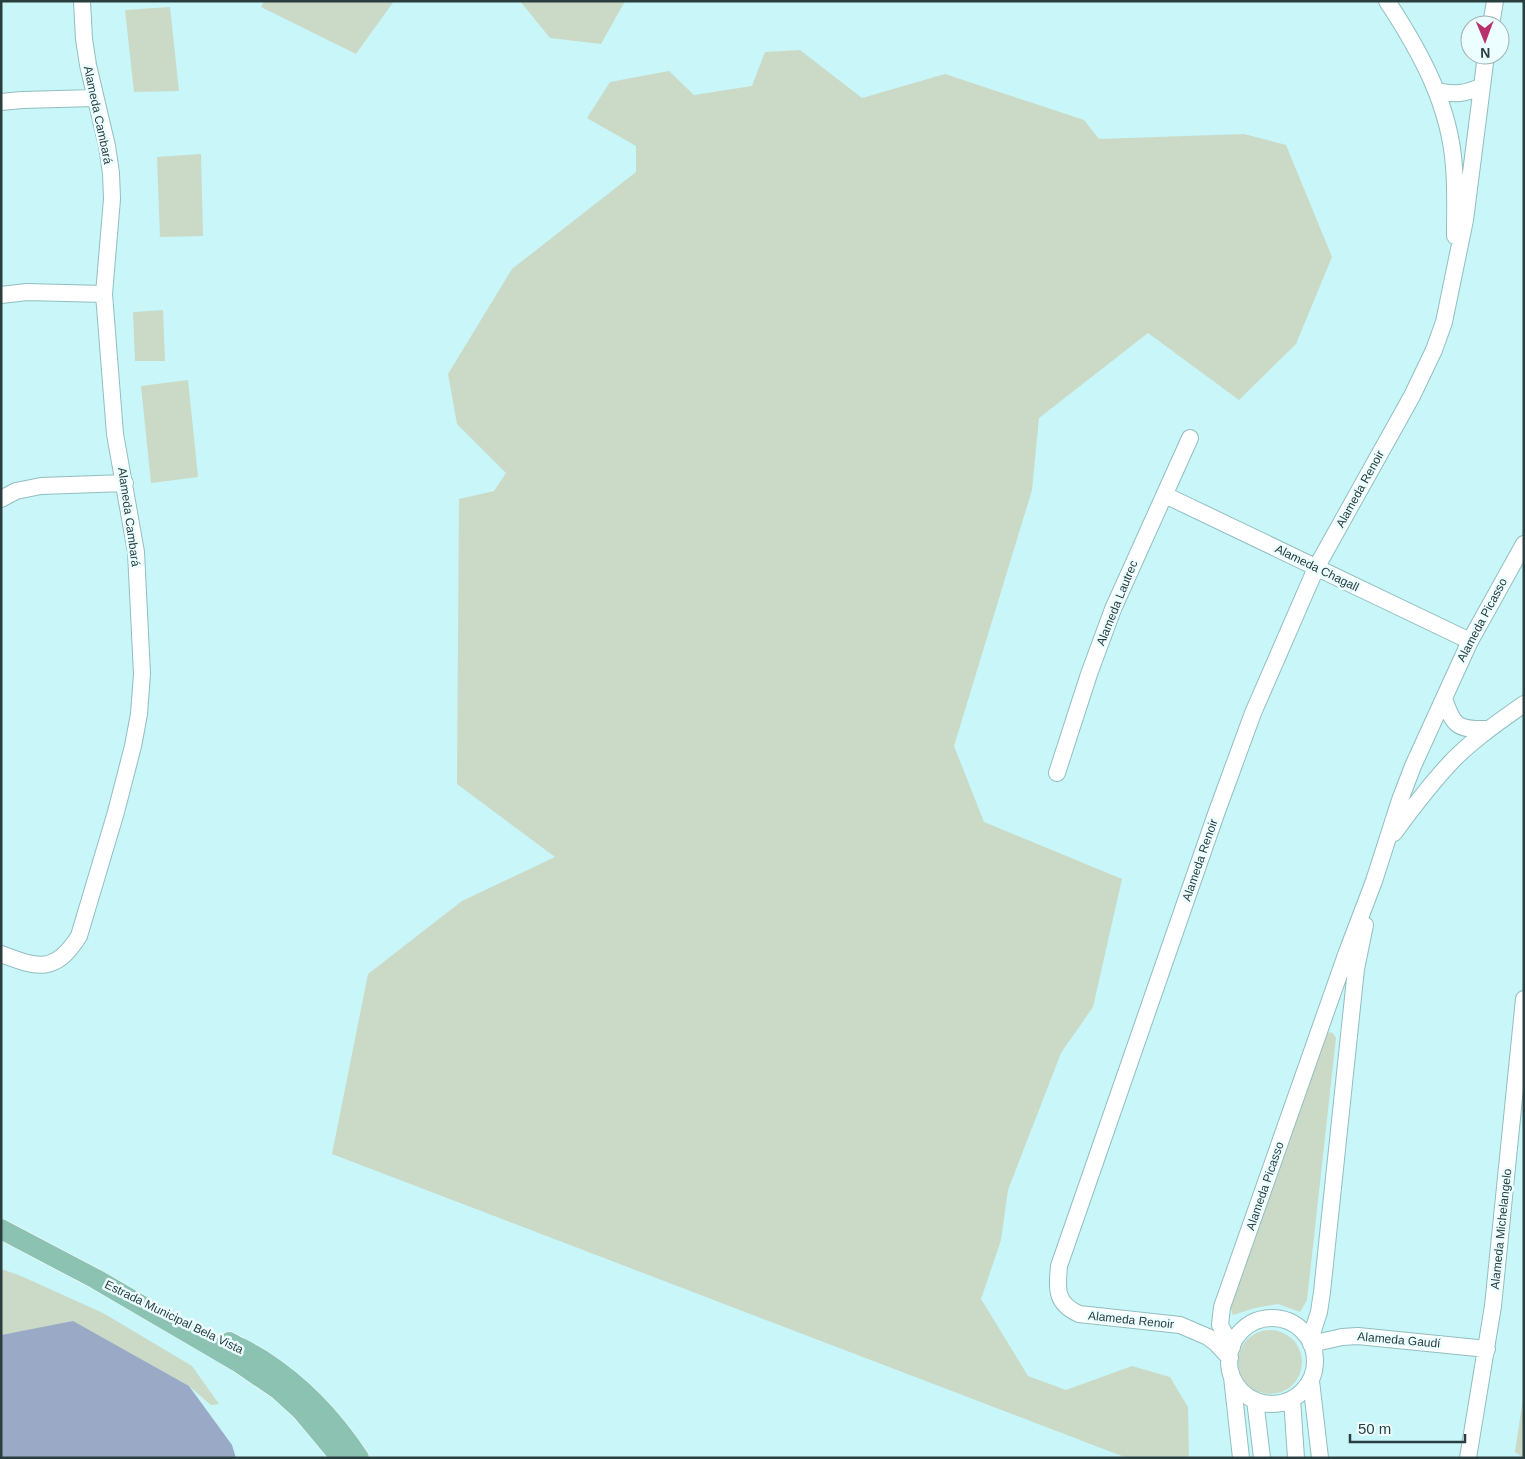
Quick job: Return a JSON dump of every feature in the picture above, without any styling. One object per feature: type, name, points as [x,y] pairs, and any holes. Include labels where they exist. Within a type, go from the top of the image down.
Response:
[{"type":"main road","name":"Estrada Municipal Bela Vista","points":[[1,1230],[96,1279],[199,1326],[262,1360],[282,1374],[321,1409],[351,1445],[359,1458]]},
{"type":"main road","name":"Estrada Municipal Bela Vista","points":[[96,1279],[238,1362],[279,1390],[301,1410],[341,1458]]},
{"type":"street","name":"Alameda Cambará","points":[[1,954],[28,964],[40,966],[53,963],[63,958],[70,951],[79,936],[116,812],[139,714],[142,674],[136,552],[115,434],[104,294],[112,199],[106,146],[84,39],[82,1]]},
{"type":"street","points":[[1387,1],[1407,31],[1437,91],[1446,120],[1454,166],[1455,266]]},
{"type":"street","points":[[1493,15],[1495,1]]},
{"type":"street","points":[[1455,266],[1472,179],[1485,65]]},
{"type":"street","points":[[1437,91],[1459,94],[1482,86]]},
{"type":"street","points":[[1,102],[95,98]]},
{"type":"street","name":"Alameda Renoir","points":[[1231,1359],[1208,1337],[1180,1325],[1079,1314],[1069,1309],[1062,1302],[1058,1294],[1059,1266],[1222,795],[1253,713],[1316,568],[1412,396],[1434,350],[1444,322],[1455,266]]},
{"type":"street","points":[[1,295],[27,292],[104,294]]},
{"type":"street","name":"Alameda Lautrec","points":[[1057,773],[1089,674],[1113,609],[1190,438]]},
{"type":"street","points":[[1,499],[16,491],[42,486],[125,483]]},
{"type":"street","name":"Alameda Chagall","points":[[1165,495],[1470,641]]},
{"type":"street","name":"Alameda Picasso","points":[[1255,1400],[1236,1384],[1231,1359],[1220,1325],[1222,1307],[1321,1024],[1374,882],[1403,791],[1470,641],[1524,544]]},
{"type":"street","points":[[1444,698],[1448,713],[1457,725],[1469,729],[1489,729]]},
{"type":"street","name":"Alameda Picasso","points":[[1387,843],[1429,786],[1455,758],[1489,729],[1524,704]]},
{"type":"street","name":"Alameda Picasso","points":[[1320,1458],[1311,1381],[1316,1360],[1311,1342],[1322,1292],[1356,969],[1374,882]]},
{"type":"street","name":"Alameda Michelangelo","points":[[1468,1458],[1495,1289],[1524,1000]]},
{"type":"street","points":[[1321,1024],[1333,1021],[1338,1022],[1349,1032]]},
{"type":"street","points":[[1231,1359],[1240,1334],[1250,1325],[1262,1320],[1275,1318],[1288,1321],[1299,1328],[1311,1342]]},
{"type":"street","name":"Alameda Gaudí","points":[[1311,1342],[1358,1336],[1486,1349]]},
{"type":"street","name":"Alameda Picasso","points":[[1231,1359],[1241,1458]]},
{"type":"street","points":[[1262,1458],[1255,1400],[1268,1404],[1292,1399],[1302,1392],[1311,1381]]},
{"type":"street","points":[[1292,1399],[1296,1458]]},
{"type":"green space","points":[[264,1],[394,1],[356,54],[261,7]]},
{"type":"green space","points":[[520,1],[625,1],[601,44],[550,38]]},
{"type":"green space","points":[[170,7],[179,91],[134,92],[125,10]]},
{"type":"green space","points":[[800,50],[862,98],[945,74],[1084,120],[1099,139],[1244,134],[1286,145],[1332,257],[1296,344],[1239,400],[1148,333],[1039,418],[1032,490],[954,746],[984,822],[1122,879],[1093,1007],[1061,1053],[1008,1190],[1001,1240],[981,1299],[1028,1376],[1066,1390],[1132,1366],[1170,1377],[1188,1407],[1189,1458],[1127,1458],[332,1154],[368,974],[462,901],[555,857],[457,784],[459,499],[494,491],[506,473],[457,424],[448,374],[512,269],[636,172],[636,146],[587,118],[610,82],[669,71],[694,95],[752,86],[765,52]]},
{"type":"green space","points":[[201,154],[203,236],[160,237],[157,157]]},
{"type":"green space","points":[[163,310],[165,361],[135,361],[133,312]]},
{"type":"green space","points":[[188,380],[198,477],[151,483],[141,386]]},
{"type":"green space","points":[[1326,1032],[1333,1033],[1336,1038],[1307,1300],[1300,1312],[1278,1304],[1255,1308],[1233,1315],[1230,1306]]},
{"type":"green space","points":[[1,1269],[103,1313],[192,1366],[219,1404],[211,1405],[189,1386],[73,1322],[1,1335]]},
{"type":"green space","points":[[1264,1330],[1276,1330],[1293,1339],[1300,1350],[1302,1362],[1300,1374],[1293,1385],[1276,1394],[1264,1394],[1252,1389],[1243,1380],[1238,1368],[1238,1356],[1243,1344],[1252,1335]]},
{"type":"green space","points":[[1524,1392],[1524,1458],[1515,1452]]},
{"type":"water","points":[[73,1321],[189,1386],[232,1445],[236,1458],[1,1458],[1,1335]]}]
